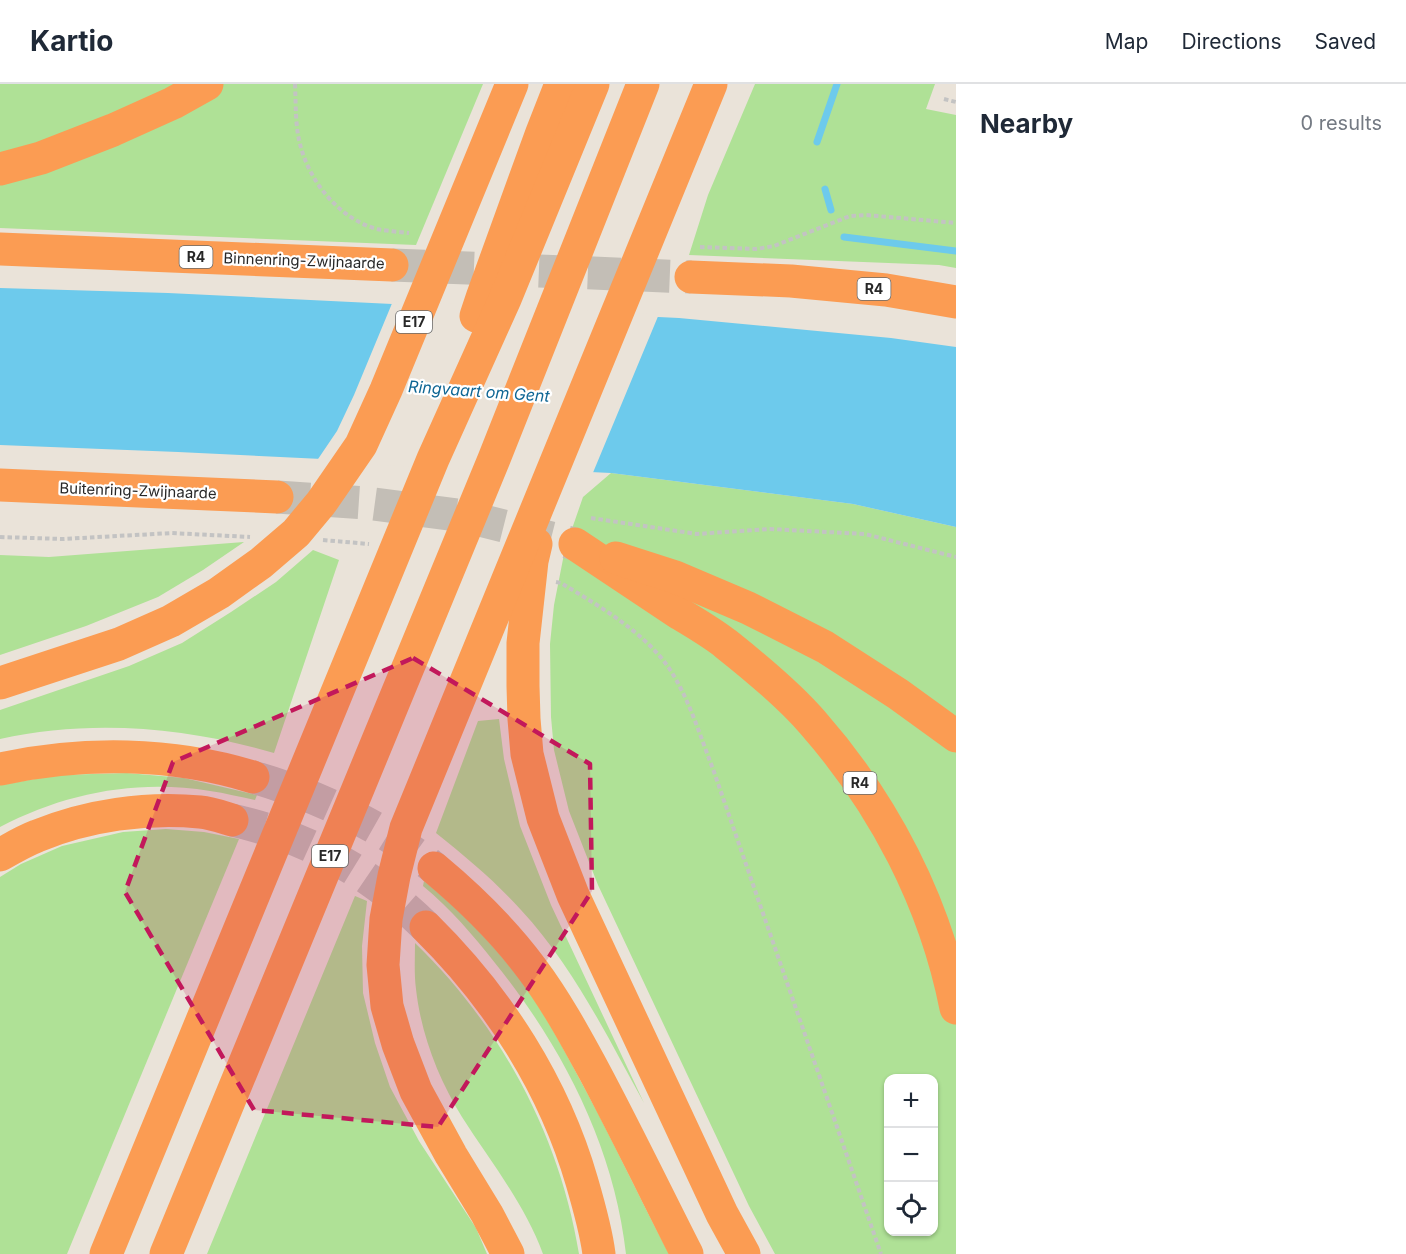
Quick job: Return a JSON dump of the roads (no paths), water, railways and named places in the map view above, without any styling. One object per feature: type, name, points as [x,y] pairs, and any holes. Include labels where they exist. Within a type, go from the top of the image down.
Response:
[{"type":"highway","points":[[0,169],[41,158],[113,130],[173,103],[207,84]]},
{"type":"highway","name":"E17","points":[[0,683],[119,644],[171,621],[219,593],[261,563],[296,533],[321,503],[361,445],[386,390],[512,84]]},
{"type":"highway","points":[[556,136],[561,84]]},
{"type":"highway","points":[[106,1254],[433,459],[483,295],[556,136],[593,84]]},
{"type":"highway","name":"E17","points":[[632,138],[643,84]]},
{"type":"highway","name":"E17","points":[[166,1254],[586,230],[632,138],[668,84]]},
{"type":"highway","points":[[508,1254],[488,1214],[451,1155],[416,1091],[398,1044],[387,1006],[383,965],[386,918],[406,828],[711,84]]},
{"type":"highway","name":"Binnenring-Zwijnaarde","points":[[0,249],[393,265]]},
{"type":"highway","name":"R4","points":[[695,262],[791,281],[886,290],[956,302]]},
{"type":"highway","points":[[559,452],[532,561],[527,602],[523,653],[527,754],[543,818],[573,895],[722,1214],[744,1254]]},
{"type":"highway","name":"Buitenring-Zwijnaarde","points":[[0,485],[277,497]]},
{"type":"highway","name":"R4","points":[[956,736],[898,693],[825,647],[748,608],[675,577],[583,531],[772,683],[812,722],[848,765],[882,816],[911,870],[934,927],[956,1008]]},
{"type":"highway","points":[[0,769],[75,758],[127,756],[180,761],[232,770],[253,777]]},
{"type":"highway","points":[[0,855],[37,836],[105,816],[149,811],[202,812],[232,820]]},
{"type":"highway","points":[[434,868],[463,892],[500,929],[533,970],[556,1005],[618,1116],[687,1254]]},
{"type":"highway","points":[[426,927],[449,949],[481,989],[510,1028],[535,1068],[557,1111],[575,1156],[588,1202],[598,1254]]},
{"type":"water","name":"Ringvaart om Gent","points":[[0,288],[168,293],[679,318],[891,338],[956,347],[956,527],[853,504],[611,473],[0,445]]},
{"type":"waterway","points":[[817,142],[837,84]]},
{"type":"waterway","points":[[825,189],[831,210]]},
{"type":"waterway","points":[[844,237],[956,251]]},
{"type":"tunnel","points":[[392,265],[691,277]]},
{"type":"tunnel","points":[[277,497],[367,503],[464,516],[575,544]]},
{"type":"tunnel","points":[[253,777],[301,793],[371,825],[434,868]]},
{"type":"tunnel","points":[[232,820],[286,836],[336,859],[383,889],[426,927]]}]
